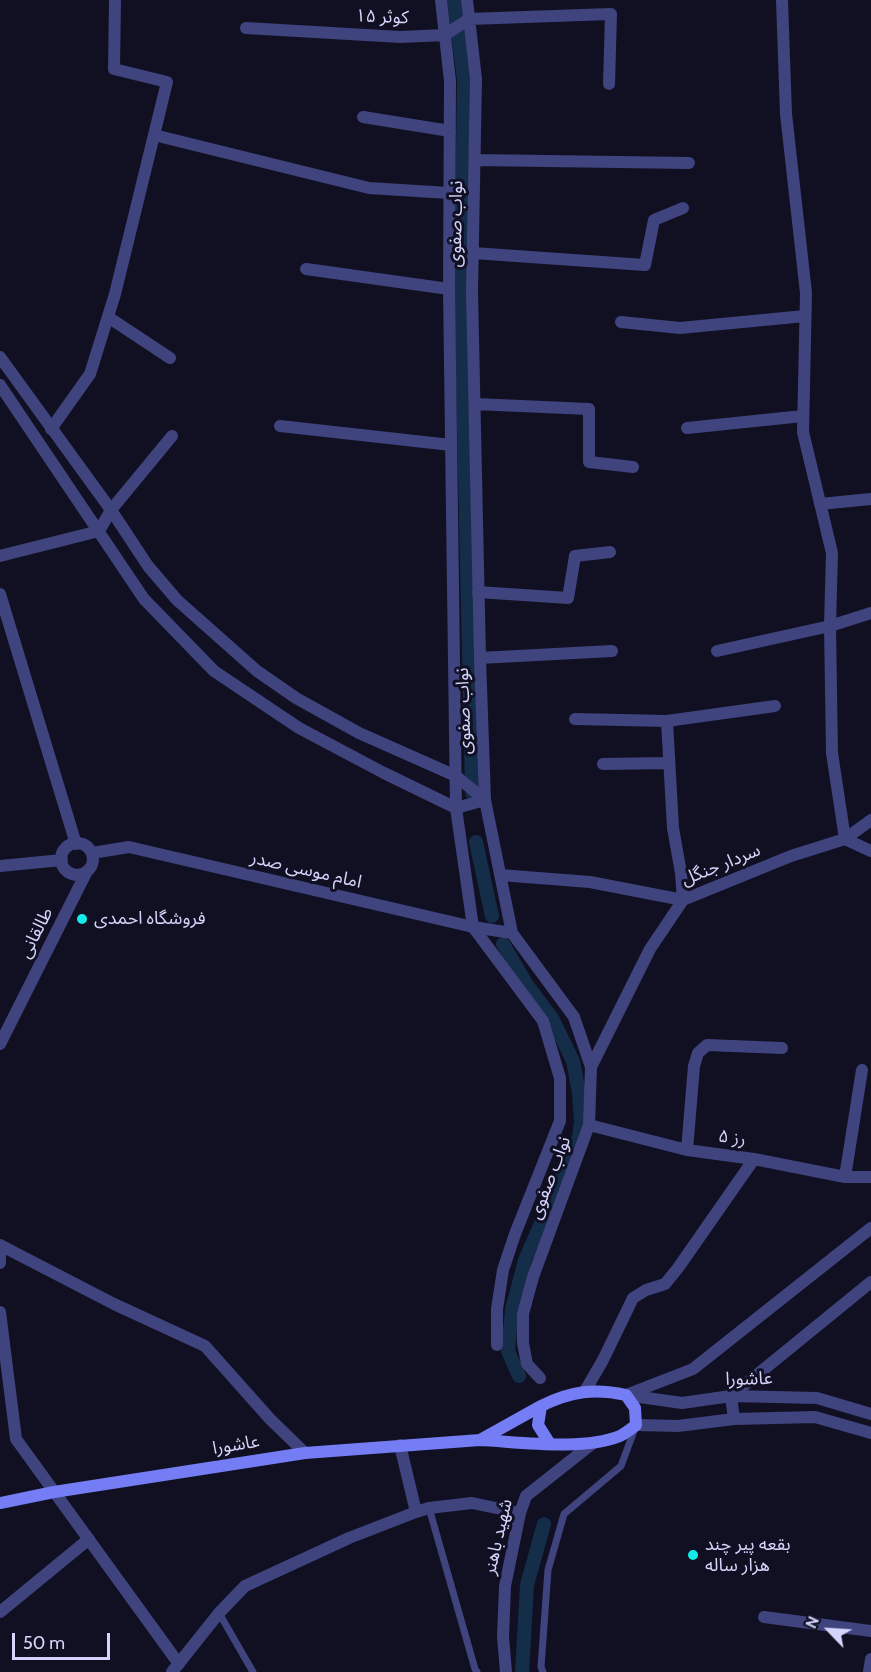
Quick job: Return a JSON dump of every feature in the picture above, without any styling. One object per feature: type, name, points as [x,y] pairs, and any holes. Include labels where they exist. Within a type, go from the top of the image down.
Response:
[{"type":"main road","points":[[480,1440],[555,1399],[585,1391],[608,1391],[627,1395],[635,1408],[636,1425]]},
{"type":"main road","points":[[542,1406],[538,1425],[550,1444]]},
{"type":"main road","name":"عاشورا","points":[[0,1503],[54,1492],[305,1453],[480,1440],[550,1444],[593,1443],[621,1435],[636,1425]]},
{"type":"street","points":[[51,429],[90,374],[115,294],[167,82],[114,69],[115,0]]},
{"type":"street","name":"نواب صفوی","points":[[441,0],[450,81],[449,289],[456,808],[473,927],[543,1021],[560,1078],[560,1121],[514,1234],[502,1270],[497,1310],[497,1345]]},
{"type":"street","name":"نواب صفوی","points":[[467,0],[476,79],[473,253],[478,592],[485,800],[512,933],[574,1017],[591,1067],[589,1125],[533,1277],[523,1314],[523,1342],[527,1364],[540,1378]]},
{"type":"street","points":[[782,0],[786,114],[806,293],[803,432],[832,553],[830,626],[832,753],[845,839],[871,851]]},
{"type":"street","points":[[445,35],[469,20],[611,15],[609,84]]},
{"type":"street","name":"کوثر ۱۵","points":[[246,27],[400,37],[445,35]]},
{"type":"street","points":[[363,117],[450,131]]},
{"type":"street","points":[[154,135],[369,188],[449,193]]},
{"type":"street","points":[[475,160],[689,162]]},
{"type":"street","points":[[473,253],[645,265],[654,220],[682,208]]},
{"type":"street","points":[[306,269],[449,289]]},
{"type":"street","points":[[621,322],[680,328],[805,316]]},
{"type":"street","points":[[108,317],[170,358]]},
{"type":"street","points":[[0,357],[111,510],[148,566],[177,600],[257,671],[296,698],[350,728],[456,776],[485,800]]},
{"type":"street","points":[[0,385],[144,599],[214,671],[299,728],[456,808],[485,800]]},
{"type":"street","points":[[475,404],[589,409],[590,462],[633,467]]},
{"type":"street","points":[[687,428],[803,416]]},
{"type":"street","points":[[280,426],[451,445]]},
{"type":"street","points":[[0,556],[99,531],[111,510],[172,436]]},
{"type":"street","points":[[820,504],[871,499]]},
{"type":"street","points":[[478,592],[568,598],[574,556],[610,552]]},
{"type":"street","points":[[0,594],[76,844]]},
{"type":"street","points":[[717,651],[830,626],[871,613]]},
{"type":"street","points":[[480,658],[612,651]]},
{"type":"street","points":[[575,719],[667,721],[775,706]]},
{"type":"street","points":[[591,1067],[650,949],[683,900],[673,828],[667,721]]},
{"type":"street","points":[[603,764],[669,763]]},
{"type":"street","name":"سردار جنگل","points":[[500,875],[590,882],[683,900],[791,856],[845,839],[871,820]]},
{"type":"street","points":[[71,845],[85,846],[92,853],[92,865],[87,872],[78,875],[65,870],[62,860],[64,851],[71,845]]},
{"type":"street","name":"امام موسی صدر","points":[[92,853],[129,848],[473,927],[512,933]]},
{"type":"street","points":[[0,866],[62,860]]},
{"type":"street","name":"طالقانی","points":[[0,1044],[87,872]]},
{"type":"street","points":[[687,1150],[694,1066],[698,1053],[707,1045],[782,1048]]},
{"type":"street","points":[[845,1177],[862,1070]]},
{"type":"street","name":"رز ۵","points":[[589,1125],[687,1150],[754,1159],[845,1177],[871,1177]]},
{"type":"street","points":[[585,1391],[633,1298],[646,1290],[665,1284],[754,1159]]},
{"type":"street","points":[[627,1395],[693,1369],[871,1228]]},
{"type":"street","points":[[0,1263],[0,1245],[114,1304],[205,1346],[270,1419],[305,1453]]},
{"type":"street","points":[[734,1419],[731,1396],[871,1282]]},
{"type":"street","points":[[0,1312],[16,1439],[89,1539],[175,1668],[219,1613],[245,1586],[349,1538],[429,1508],[472,1503],[520,1513]]},
{"type":"street","name":"عاشورا","points":[[627,1395],[682,1403],[731,1396],[818,1398],[871,1414]]},
{"type":"street","points":[[636,1425],[678,1426],[734,1419],[815,1417],[871,1433]]},
{"type":"street","name":"شهید باهنر","points":[[506,1672],[503,1637],[505,1586],[520,1513],[526,1496],[593,1443]]},
{"type":"street","points":[[400,1445],[416,1512]]},
{"type":"street","points":[[0,1612],[89,1539]]},
{"type":"street","points":[[764,1617],[871,1631]]},
{"type":"street","points":[[869,1672],[871,1659]]},
{"type":"lane","points":[[543,1672],[541,1667],[548,1570],[564,1514],[621,1466],[636,1425]]},
{"type":"lane","points":[[429,1508],[477,1672]]},
{"type":"lane","points":[[219,1613],[253,1672]]},
{"type":"waterway","points":[[454,0],[464,80],[461,289],[472,793]]},
{"type":"waterway","points":[[476,842],[492,916]]},
{"type":"waterway","points":[[503,944],[527,985],[552,1018],[573,1061],[579,1092],[581,1122],[579,1137],[525,1260],[512,1310],[508,1351],[519,1376]]},
{"type":"waterway","points":[[522,1672],[527,1585],[544,1524]]},
{"type":"place","name":"فروشگاه احمدی","points":[[82,919]]},
{"type":"place","name":"بقعه پیر چند هزار ساله","points":[[693,1555]]}]
